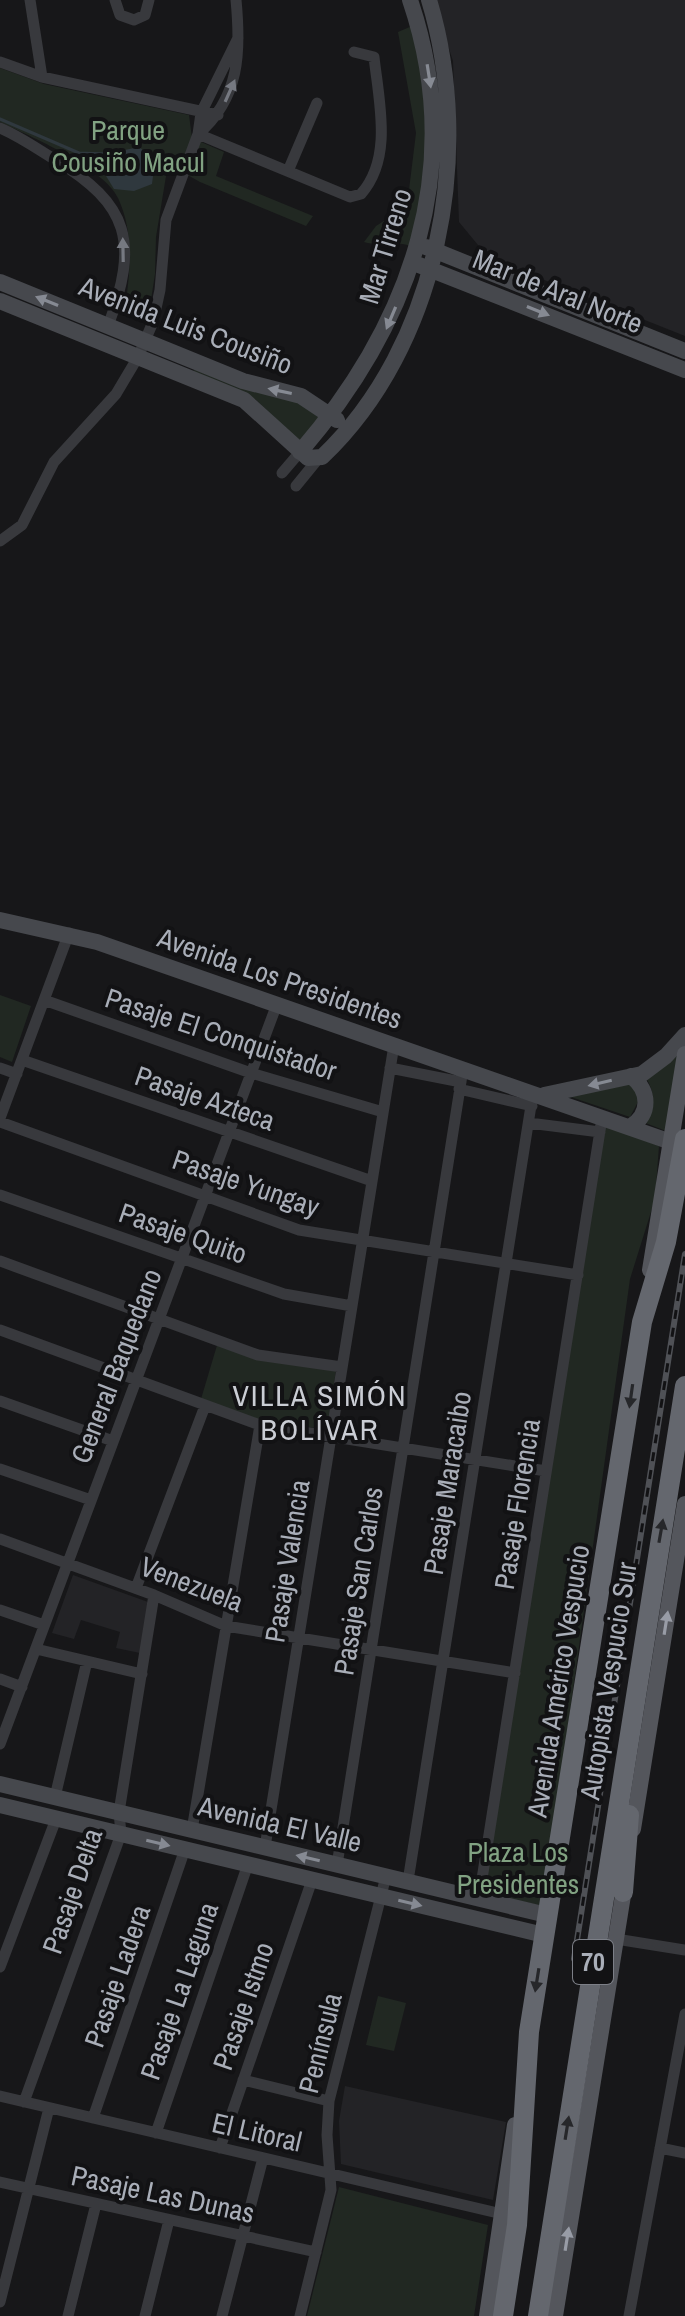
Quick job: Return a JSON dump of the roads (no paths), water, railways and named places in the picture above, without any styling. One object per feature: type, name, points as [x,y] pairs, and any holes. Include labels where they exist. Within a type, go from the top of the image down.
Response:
[{"type":"highway","name":"Avenida Américo Vespucio","points":[[529,2032],[642,1322],[666,1242],[678,1140]]},
{"type":"highway","name":"Autopista Vespucio Sur","points":[[538,2316],[647,1608],[685,1386]]},
{"type":"highway","points":[[623,1892],[645,1686],[647,1608]]},
{"type":"highway","name":"70","points":[[503,2316],[520,2199],[529,2032]]},
{"type":"main road","points":[[678,1140],[685,1054]]},
{"type":"main road","points":[[555,2316],[685,1504]]},
{"type":"main road","name":"Avenida Américo Vespucio","points":[[487,2316],[529,2032]]},
{"type":"street","points":[[30,0],[42,77]]},
{"type":"street","points":[[115,0],[120,15],[134,20],[145,15],[149,0]]},
{"type":"street","points":[[198,134],[218,115],[236,79],[236,0]]},
{"type":"street","name":"Mar Tirreno","points":[[410,0],[429,75],[433,129],[425,247]]},
{"type":"street","name":"Mar Tirreno","points":[[296,486],[332,415],[380,343],[420,265],[446,181],[448,122],[440,48],[429,0]]},
{"type":"street","points":[[0,541],[22,525],[54,462],[116,394],[138,357],[160,290],[166,220],[198,134],[201,113],[238,38]]},
{"type":"street","points":[[198,134],[350,197],[361,194],[378,169],[381,149],[374,57],[354,52]]},
{"type":"street","points":[[0,62],[42,77],[218,115]]},
{"type":"street","points":[[288,171],[317,103]]},
{"type":"street","points":[[0,128],[90,181],[115,212],[122,233],[122,275],[108,326]]},
{"type":"street","name":"Mar de Aral Norte","points":[[425,247],[606,329],[685,370]]},
{"type":"street","name":"Mar Tirreno","points":[[282,473],[310,457],[347,429],[392,361],[419,303],[420,265]]},
{"type":"street","name":"Mar de Aral Norte","points":[[420,265],[606,329],[685,351]]},
{"type":"street","name":"Avenida Luis Cousiño","points":[[0,282],[253,384],[301,396],[332,415],[347,429]]},
{"type":"street","points":[[419,303],[438,286],[466,282]]},
{"type":"street","name":"Avenida Luis Cousiño","points":[[0,301],[252,405],[310,457]]},
{"type":"street","points":[[186,376],[192,360]]},
{"type":"street","name":"Avenida Los Presidentes","points":[[0,920],[69,933],[277,1004],[394,1045],[461,1080],[535,1098],[601,1125],[630,1127],[678,1140]]},
{"type":"street","points":[[0,1120],[69,933]]},
{"type":"street","name":"Pasaje El Conquistador","points":[[44,1000],[251,1073],[383,1112]]},
{"type":"street","name":"General Baquedano","points":[[0,1744],[277,1004]]},
{"type":"street","points":[[535,1098],[631,1076],[653,1067],[685,1035]]},
{"type":"street","name":"Pasaje Valencia","points":[[265,1847],[394,1045]]},
{"type":"street","name":"Pasaje Azteca","points":[[22,1060],[372,1181]]},
{"type":"street","points":[[0,1068],[17,1074]]},
{"type":"street","points":[[390,1068],[461,1080]]},
{"type":"street","points":[[630,1127],[642,1116],[646,1099],[643,1088],[631,1076]]},
{"type":"street","name":"Pasaje San Carlos","points":[[337,1865],[461,1080]]},
{"type":"street","name":"Pasaje Maracaibo","points":[[408,1881],[535,1098]]},
{"type":"street","name":"Pasaje Yungay","points":[[0,1120],[299,1230],[578,1275]]},
{"type":"street","points":[[529,1123],[601,1125]]},
{"type":"street","name":"Pasaje Florencia","points":[[479,1898],[601,1125]]},
{"type":"street","name":"Pasaje Quito","points":[[0,1195],[284,1294],[352,1306]]},
{"type":"street","points":[[0,1261],[258,1355],[342,1367]]},
{"type":"street","points":[[0,1330],[260,1425],[546,1471]]},
{"type":"street","points":[[0,1401],[113,1441]]},
{"type":"street","points":[[136,1588],[205,1406]]},
{"type":"street","points":[[192,1830],[260,1425]]},
{"type":"street","points":[[0,1469],[91,1500]]},
{"type":"street","name":"Venezuela","points":[[0,1539],[136,1588],[226,1626],[515,1673]]},
{"type":"street","name":"Pasaje Delta","points":[[24,2102],[121,1834],[119,1812],[154,1595]]},
{"type":"street","points":[[0,1610],[44,1625]]},
{"type":"street","points":[[36,1649],[142,1674]]},
{"type":"street","points":[[55,1797],[87,1661]]},
{"type":"street","points":[[0,1679],[22,1687]]},
{"type":"street","name":"Avenida El Valle","points":[[0,1784],[479,1898],[546,1925]]},
{"type":"street","name":"Avenida El Valle","points":[[0,1805],[473,1918],[546,1925]]},
{"type":"street","points":[[0,1967],[56,1819]]},
{"type":"street","name":"Pasaje Ladera","points":[[93,2118],[185,1849]]},
{"type":"street","name":"Pasaje La Laguna","points":[[156,2133],[248,1864]]},
{"type":"street","name":"Península","points":[[300,2316],[331,2190],[329,2101],[386,1876]]},
{"type":"street","name":"Pasaje Istmo","points":[[220,2148],[312,1880]]},
{"type":"street","points":[[434,1888],[473,1918]]},
{"type":"street","points":[[616,1939],[685,1950]]},
{"type":"street","points":[[629,2316],[685,2014]]},
{"type":"street","points":[[243,2080],[329,2101]]},
{"type":"street","name":"El Litoral","points":[[0,2096],[502,2214]]},
{"type":"street","points":[[0,2302],[49,2108]]},
{"type":"street","points":[[660,2148],[685,2153]]},
{"type":"street","points":[[222,2316],[263,2158]]},
{"type":"street","name":"Pasaje Las Dunas","points":[[0,2182],[316,2252]]},
{"type":"street","points":[[68,2316],[96,2204]]},
{"type":"street","points":[[145,2316],[169,2220]]},
{"type":"waterway","points":[[0,119],[79,153],[106,154]]},
{"type":"railway","points":[[574,1959],[685,1254]]},
{"type":"district","name":"VILLA SIMÓN BOLÍVAR","points":[[320,1413]]},
{"type":"park label","name":"Parque Cousiño Macul","points":[[128,146]]},
{"type":"park label","name":"Plaza Los Presidentes","points":[[518,1868]]}]
